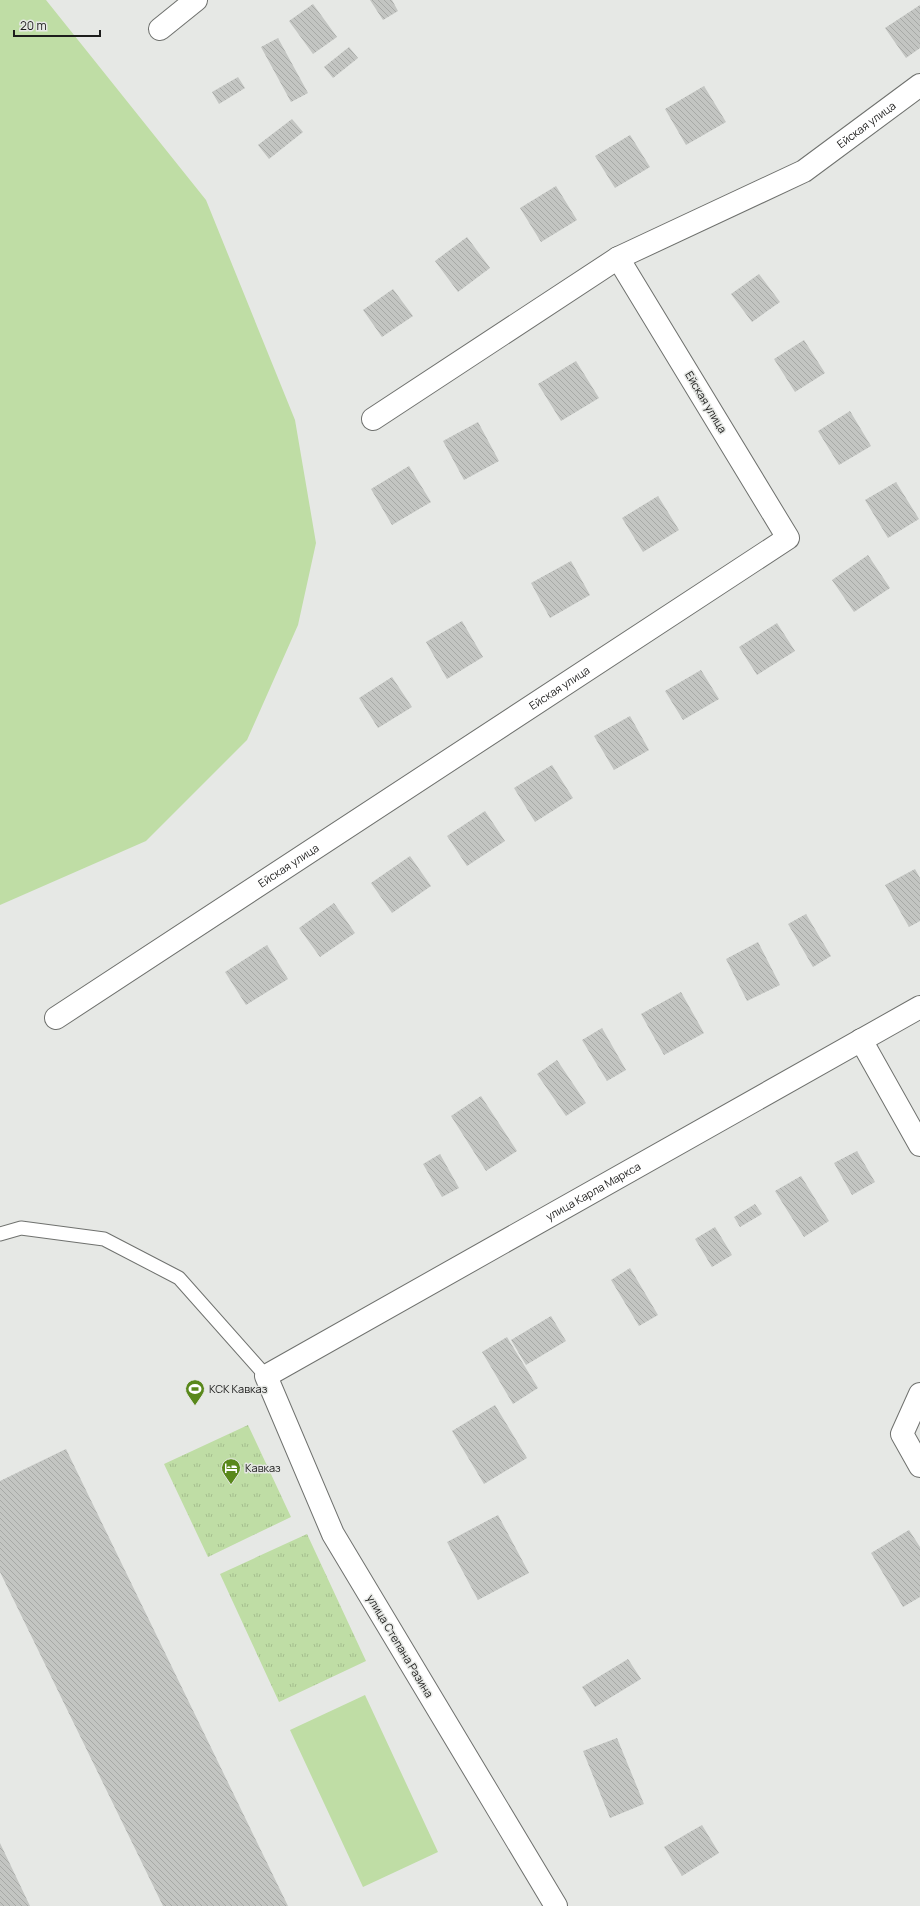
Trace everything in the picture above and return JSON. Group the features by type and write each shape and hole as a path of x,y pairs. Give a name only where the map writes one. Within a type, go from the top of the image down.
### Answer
{"street":[{"path":"160,29 196,0"},
{"name":"Ейская улица","path":"373,420 618,258 804,171 920,85"},
{"name":"Ейская улица","path":"56,1018 788,538 618,258"},
{"name":"улица Карла Маркса","path":"266,1376 920,1007"},
{"path":"861,1040 920,1145"},
{"name":"улица Степана Разина","path":"266,1376 333,1534 556,1906"},
{"path":"920,1394 902,1434 920,1466"}],"lane":[{"path":"0,1234 21,1228 104,1239 179,1278 266,1376"}],"green space":[{"path":"0,0 46,0 206,200 295,420 316,543 298,625 247,740 146,841 0,905"},
{"path":"248,1425 291,1517 208,1557 164,1464"},
{"path":"307,1534 366,1661 279,1702 220,1574"},
{"path":"365,1695 438,1852 363,1887 290,1730"}],"building":[{"path":"370,0 392,0 398,11 383,20"},
{"path":"313,4 337,37 313,54 289,21"},
{"path":"920,5 920,48 906,58 885,28"},
{"path":"278,38 308,93 291,102 261,47"},
{"path":"349,47 358,58 333,78 324,67"},
{"path":"238,77 245,88 219,104 212,92"},
{"path":"704,86 726,122 686,145 665,109"},
{"path":"292,119 303,132 269,159 258,145"},
{"path":"630,135 650,167 615,188 595,156"},
{"path":"556,186 577,220 541,242 520,208"},
{"path":"467,237 490,268 458,292 435,261"},
{"path":"759,274 780,302 752,322 731,294"},
{"path":"393,289 413,316 382,337 363,310"},
{"path":"804,340 825,373 795,392 774,359"},
{"path":"576,361 599,398 561,421 538,384"},
{"path":"850,411 871,446 839,465 818,431"},
{"path":"478,422 499,461 464,480 443,441"},
{"path":"409,466 431,502 392,525 371,489"},
{"path":"896,482 919,519 888,538 865,500"},
{"path":"658,496 679,530 643,552 622,518"},
{"path":"868,555 890,588 854,612 832,580"},
{"path":"571,561 590,595 550,618 531,583"},
{"path":"462,621 483,657 447,679 426,642"},
{"path":"777,623 795,651 757,675 739,647"},
{"path":"701,670 719,699 683,720 665,691"},
{"path":"392,677 412,707 378,728 359,698"},
{"path":"630,716 649,750 614,770 594,736"},
{"path":"552,765 573,798 535,822 514,788"},
{"path":"485,811 505,841 467,866 447,836"},
{"path":"410,856 431,886 392,913 371,883"},
{"path":"915,869 920,878 920,921 909,927 885,885"},
{"path":"334,903 355,933 320,957 299,928"},
{"path":"806,914 831,956 813,967 788,924"},
{"path":"758,942 780,985 747,1001 726,959"},
{"path":"267,945 288,979 246,1005 225,972"},
{"path":"681,992 704,1033 664,1055 641,1014"},
{"path":"602,1028 626,1070 607,1081 582,1040"},
{"path":"557,1060 586,1103 566,1116 537,1074"},
{"path":"481,1096 517,1151 486,1171 451,1116"},
{"path":"857,1151 875,1182 852,1195 834,1163"},
{"path":"440,1154 459,1188 442,1197 423,1164"},
{"path":"801,1176 829,1221 804,1237 775,1191"},
{"path":"755,1204 762,1214 740,1227 734,1217"},
{"path":"715,1227 732,1255 712,1267 695,1239"},
{"path":"630,1268 658,1315 639,1326 611,1280"},
{"path":"551,1316 566,1341 526,1365 511,1340"},
{"path":"507,1337 538,1388 513,1404 482,1352"},
{"path":"495,1405 527,1458 484,1484 452,1431"},
{"path":"66,1449 288,1906 163,1906 0,1572 0,1481"},
{"path":"498,1515 529,1573 478,1600 447,1542"},
{"path":"909,1530 920,1547 920,1597 903,1607 871,1553"},
{"path":"628,1659 641,1679 595,1707 582,1687"},
{"path":"617,1738 644,1804 610,1818 583,1751"},
{"path":"702,1825 719,1853 682,1876 664,1847"},
{"path":"0,1843 30,1906 0,1906"}],"place":[{"name":"КСК Кавказ","path":"195,1406"},
{"name":"Кавказ","path":"231,1485"}]}
